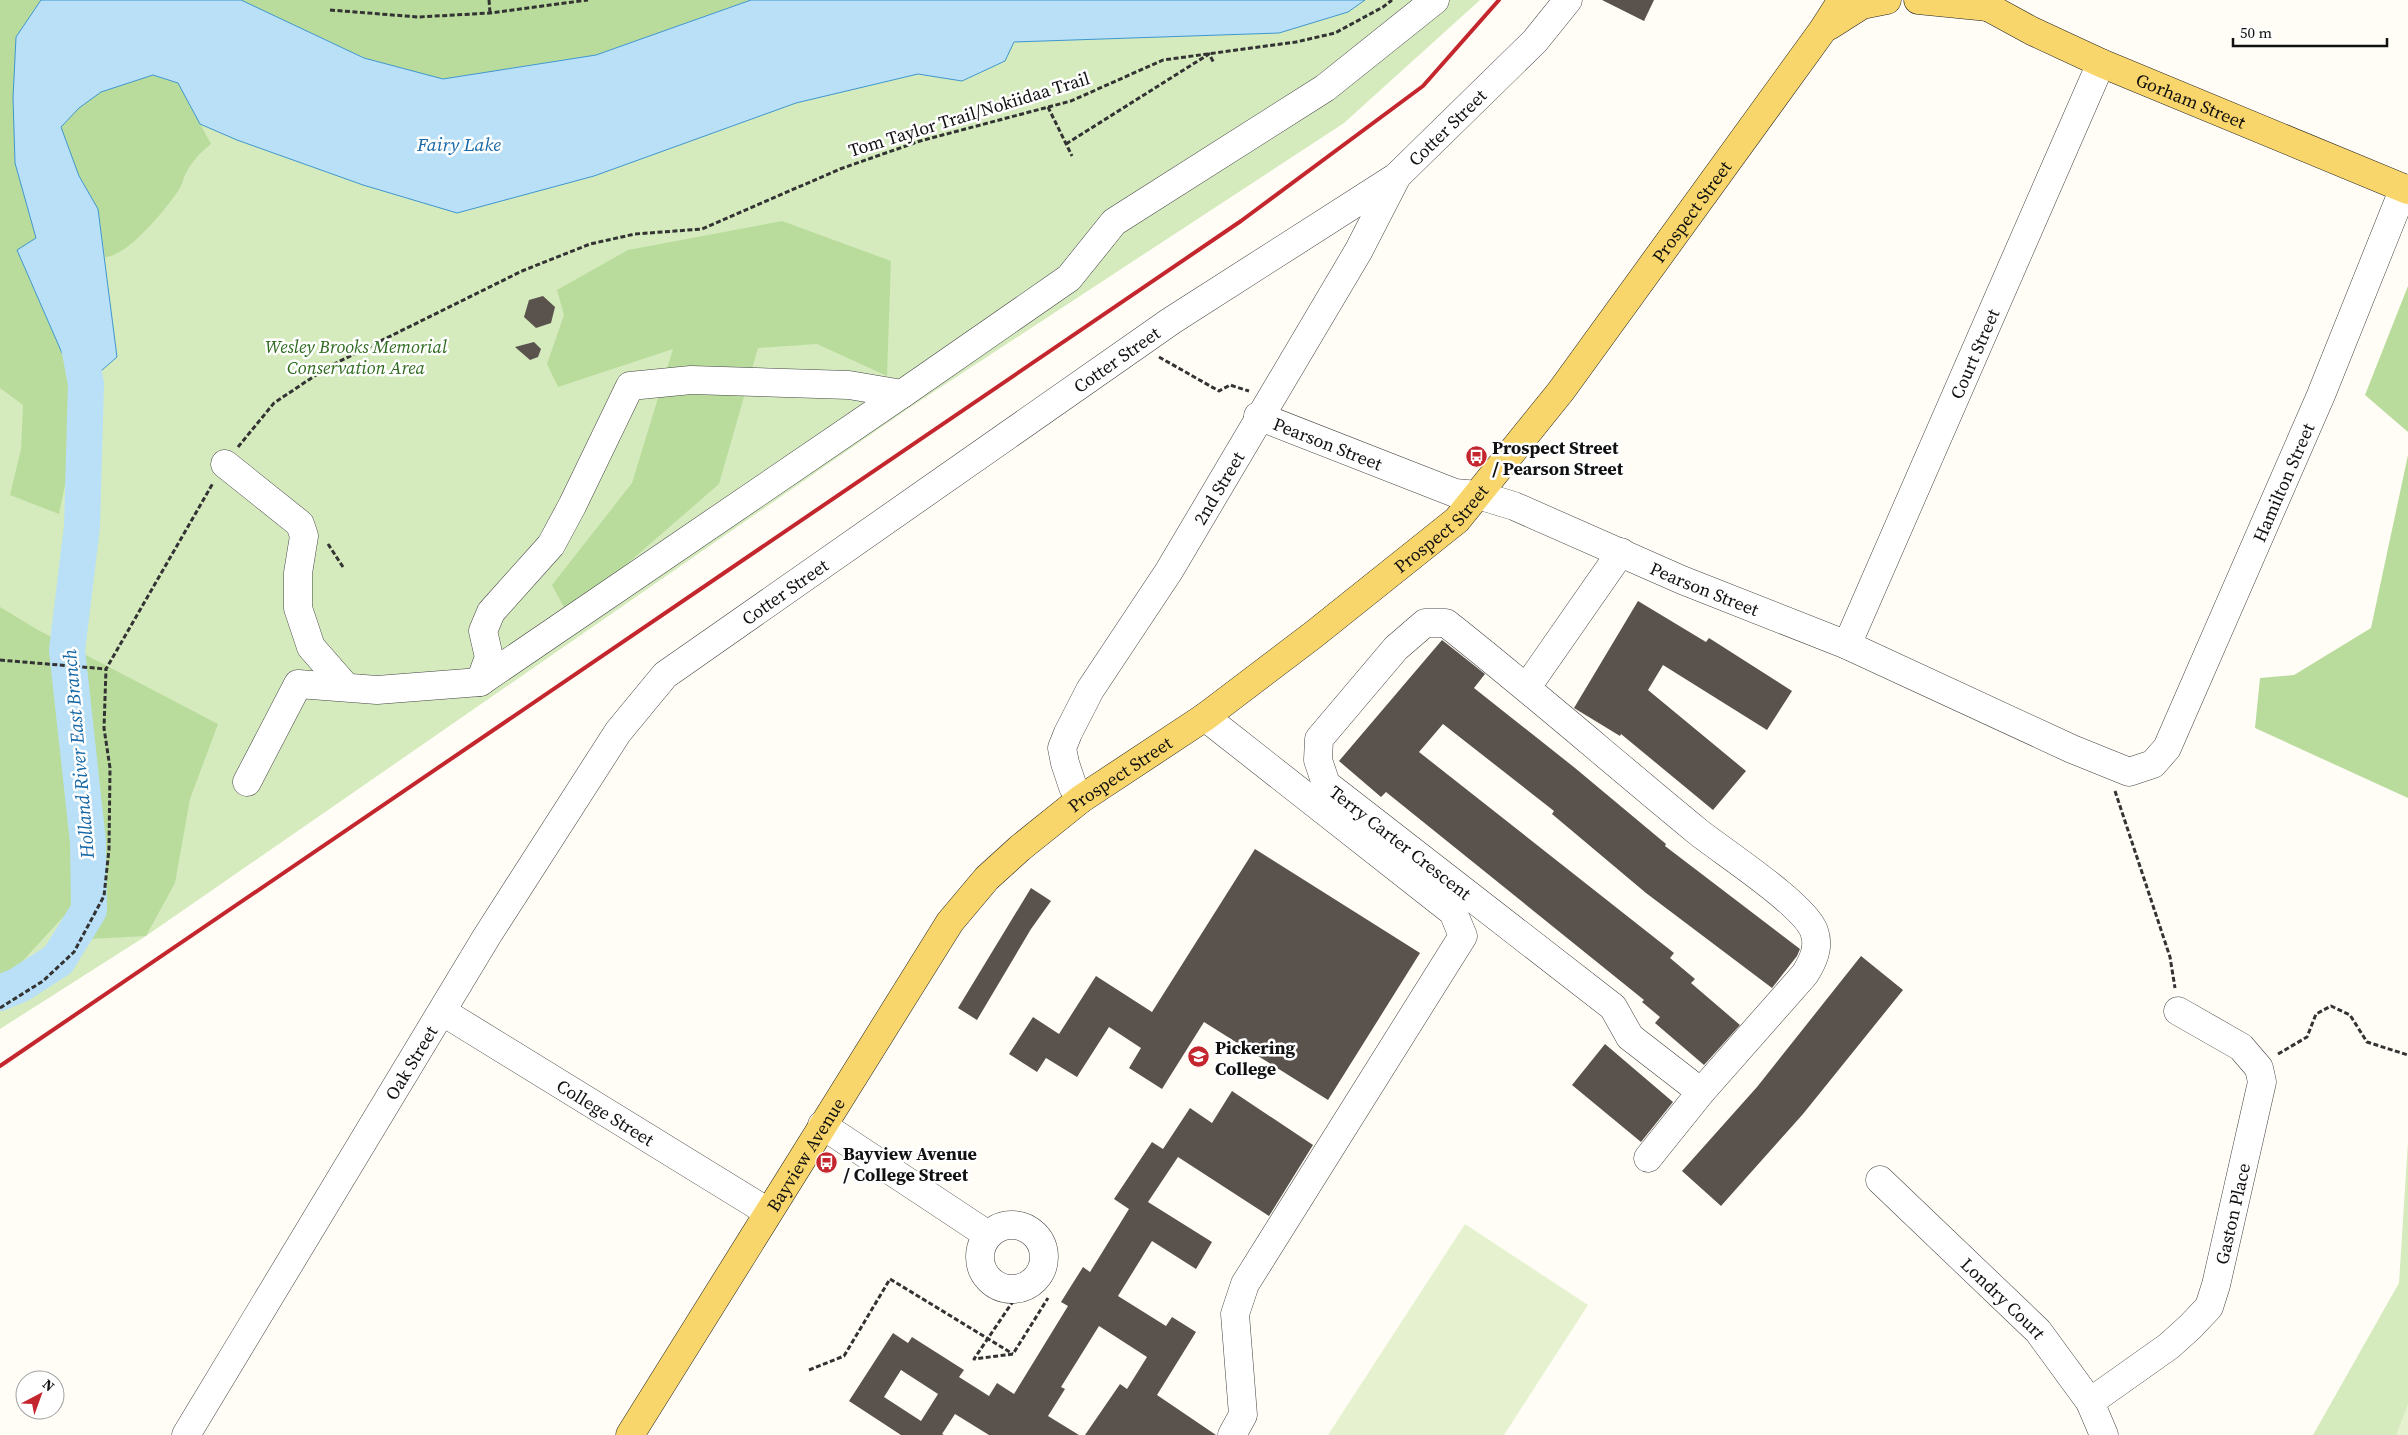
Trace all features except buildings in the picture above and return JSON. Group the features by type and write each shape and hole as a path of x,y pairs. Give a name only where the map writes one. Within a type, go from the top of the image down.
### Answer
{"main road":[{"name":"Prospect Street","path":"987,878 1020,848 1081,799 1205,717 1313,635 1457,520 1561,391 1822,31 1842,0"},
{"path":"1822,31 1862,5 1887,0"},
{"path":"1918,0 1984,4"},
{"name":"Gorham Street","path":"1984,4 2032,31 2101,63 2406,189"},
{"name":"Bayview Avenue","path":"630,1435 950,922 987,878"}],"street":[{"path":"247,782 298,684 377,690 480,682 1069,278 1114,222 1325,88 1435,0"},
{"name":"Cotter Street","path":"645,697 665,675 1137,345 1396,177 1535,41 1568,0"},
{"name":"Court Street","path":"1846,645 2101,63"},
{"name":"2nd Street","path":"1081,799 1073,787 1062,748 1068,733 1090,690 1169,571 1264,407 1359,250 1396,177"},
{"name":"Hamilton Street","path":"2146,766 2153,764 2167,748 2321,394 2406,189"},
{"path":"480,682 488,656 483,631 491,612 551,545 630,386 692,380 849,385 902,394"},
{"name":"Pearson Street","path":"1264,407 1455,493 1478,495 1507,504 1682,580 1846,645 2129,772 2146,766"},
{"path":"225,464 300,524 304,536 298,573 298,608 311,647 346,687"},
{"path":"1527,687 1621,552"},
{"name":"Terry Carter Crescent","path":"1648,1158 1702,1092 1805,974 1816,957 1815,932 1802,912 1698,832 1527,687 1446,623 1425,624 1396,648 1319,739 1318,760 1326,784 1613,1007 1630,1037 1702,1092"},
{"name":"Oak Street","path":"186,1435 503,912 618,732 645,697"},
{"path":"1205,717 1453,912 1463,936 1246,1284 1235,1314 1243,1414 1232,1435"},
{"path":"2178,1011 2241,1047 2259,1068"},
{"name":"College Street","path":"443,1012 768,1212"},
{"name":"Gaston Place","path":"2090,1402 2170,1346 2209,1307 2216,1285 2262,1082 2259,1068"},
{"path":"822,1125 988,1236"},
{"name":"Londry Court","path":"1880,1180 2038,1331 2090,1402 2104,1435"},
{"path":"1014,1225 1031,1230 1040,1239 1044,1250 1045,1262 1041,1273 1033,1282 1022,1288 1010,1289 999,1286 989,1280 982,1269 980,1258 981,1246 997,1228 1014,1225"}],"path":[{"path":"489,0 490,13"},
{"path":"330,10 418,17 490,13 588,0"},
{"name":"Tom Taylor Trail/Nokiidaa Trail","path":"106,668 225,464 274,403 320,372 522,271 590,244 635,234 702,228 840,169 920,141 1071,101 1163,60 1296,42 1335,33 1384,7 1392,0"},
{"path":"1066,144 1209,54 1214,63"},
{"path":"1048,107 1072,156"},
{"path":"1137,345 1219,391 1230,385 1264,407"},
{"path":"0,660 106,668 104,728 110,768 109,849 104,896 74,952 43,981 0,1008"},
{"path":"2105,762 2170,957 2178,1011"},
{"path":"2259,1068 2289,1046 2307,1037 2316,1014 2331,1006 2350,1015 2367,1042 2408,1055"},
{"path":"809,1370 844,1356 890,1279 1013,1354"},
{"path":"1013,1354 974,1359 1022,1288"},
{"path":"1013,1354 1048,1298"}],"green space":[{"name":"Wesley Brooks Memorial Conservation Area","path":"0,0 1480,0 1344,123 906,410 146,936 0,1029"},
{"path":"0,0 41,0 16,37 13,98 15,163 36,238 62,353 86,384 59,514 10,495 21,449 23,405 0,388"},
{"path":"241,0 751,0 596,55 442,79 364,58"},
{"path":"153,75 178,83 211,144 194,161 179,189 145,231 124,249 114,255 105,257 98,209 79,176 61,127 79,108 101,92"},
{"path":"782,221 891,261 887,376 817,344 758,348 719,484 568,615 552,585 632,483 673,349 558,387 547,364 564,315 557,290 628,250"},
{"path":"2408,286 2408,432 2365,395"},
{"path":"2408,455 2408,798 2255,728 2260,678 2294,675 2371,628"},
{"path":"0,607 38,630 218,724 190,799 175,883 146,936 90,939 63,917 7,978 0,980"},
{"path":"2408,1142 2408,1435 2313,1435 2399,1283"},
{"path":"1465,1224 1588,1305 1504,1435 1328,1435"},
{"path":"2408,1404 2408,1435 2396,1435"}],"water":[{"name":"Fairy Lake","path":"41,0 241,0 364,58 443,79 596,55 751,0 1365,0 1348,12 1279,33 1014,42 1005,61 962,81 918,74 796,103 594,176 457,213 363,185 237,140 200,124 178,83 153,75 101,92 79,108 61,127 79,176 98,209 117,357 86,384 62,353 17,250 36,238 15,163 13,98 16,37"}],"waterway":[{"name":"Holland River East Branch","path":"0,993 19,985 58,960 89,910 88,842 67,650 82,527 86,384 77,336"}],"railway":[{"path":"0,1066 1241,221 1423,86 1499,0"}],"place":[{"name":"Prospect Street / Pearson Street","path":"1476,457"},
{"name":"Pickering College","path":"1199,1057"},
{"name":"Bayview Avenue / College Street","path":"827,1163"}]}
